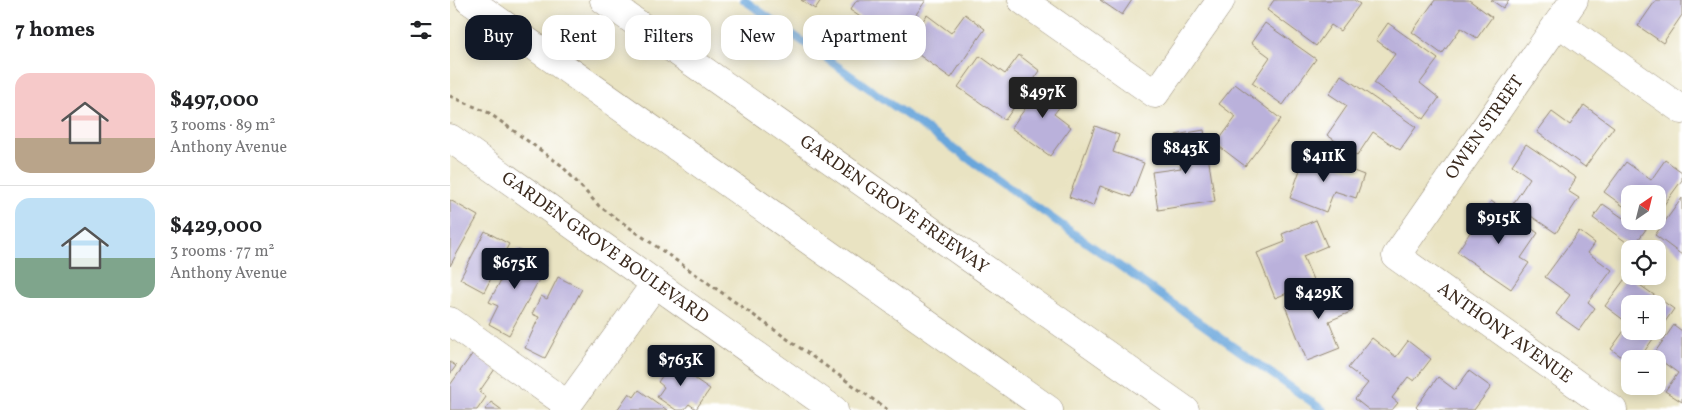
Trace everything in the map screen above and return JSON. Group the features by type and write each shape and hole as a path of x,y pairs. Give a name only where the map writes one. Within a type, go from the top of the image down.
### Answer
{"main road":[{"path":"469,0 1049,410"},
{"name":"GARDEN GROVE FREEWAY","path":"604,0 1186,410"},
{"path":"1022,0 1155,94 1221,0"},
{"name":"OWEN STREET","path":"1396,256 1574,0"},
{"path":"1558,23 1682,110"},
{"name":"GARDEN GROVE BOULEVARD","path":"450,138 826,408"},
{"name":"ANTHONY AVENUE","path":"1396,256 1613,410"},
{"path":"450,321 566,408 655,284"}],"path":[{"path":"450,96 489,113 561,165 599,206 888,410"}],"building":[{"path":"801,0 821,0 815,9"},
{"path":"857,0 926,0 916,15 857,15 850,10"},
{"path":"1100,0 1132,0 1122,15"},
{"path":"1274,0 1354,0 1360,4 1340,31 1331,25 1316,46 1267,10"},
{"path":"1435,0 1469,0 1492,17 1477,38 1461,28 1442,54 1412,32"},
{"path":"1491,0 1509,0 1503,8"},
{"path":"1656,0 1682,0 1682,15 1663,43 1638,26"},
{"path":"965,14 985,29 951,78 926,60 926,16 927,15 951,33"},
{"path":"1265,23 1316,59 1283,105 1252,83 1270,57 1251,43"},
{"path":"1388,23 1438,59 1420,83 1439,98 1424,119 1374,83 1395,54 1376,40"},
{"path":"1019,55 1040,71 1005,120 958,87 980,56 1005,74"},
{"path":"1341,75 1416,127 1400,150 1373,132 1357,156 1327,135 1347,106 1329,94"},
{"path":"1046,80 1068,96 1054,114 1071,127 1050,156 1011,128"},
{"path":"1235,84 1281,119 1245,166 1216,144 1236,117 1219,104"},
{"path":"1584,105 1614,127 1585,167 1537,132 1552,112 1570,125"},
{"path":"1095,126 1119,135 1113,152 1144,163 1131,197 1100,186 1093,206 1069,197"},
{"path":"1204,130 1215,201 1158,210 1152,172 1181,168 1176,135"},
{"path":"1526,144 1576,178 1568,191 1579,198 1556,233 1513,204 1530,178 1512,165"},
{"path":"1306,153 1364,175 1356,198 1334,191 1326,212 1290,198"},
{"path":"1665,160 1682,172 1682,180 1666,202 1666,185 1621,185 1621,204 1604,192 1626,162 1651,180"},
{"path":"1682,198 1682,255 1666,243 1666,240 1662,240 1655,235 1659,230 1666,230 1666,220"},
{"path":"450,200 478,216 450,266"},
{"path":"1491,201 1538,233 1521,258 1529,263 1511,289 1457,252"},
{"path":"1603,204 1621,217 1621,230 1645,230 1638,240 1623,240 1593,218"},
{"path":"1316,220 1327,246 1303,256 1314,282 1275,298 1257,253 1285,242 1282,234"},
{"path":"485,231 509,244 484,292 460,279"},
{"path":"1579,231 1595,243 1588,253 1612,270 1588,302 1595,308 1579,330 1556,314 1570,295 1545,277"},
{"path":"518,249 547,265 509,335 489,324 498,306 489,302"},
{"path":"558,277 582,289 545,358 525,348 539,317 532,314 541,296 547,299"},
{"path":"1342,283 1353,311 1329,321 1340,348 1307,361 1285,306"},
{"path":"1621,284 1640,285 1654,295 1621,295 1621,318 1605,306"},
{"path":"1666,303 1674,309 1666,320"},
{"path":"1674,325 1682,331 1682,402 1666,392 1678,373 1666,364 1666,350 1656,350 1664,340 1666,340 1666,336"},
{"path":"1621,335 1621,340 1652,340 1645,350 1621,350 1621,356 1611,349"},
{"path":"1372,338 1396,357 1408,341 1431,359 1414,381 1408,377 1392,398 1398,403 1392,410 1369,410 1355,399 1368,383 1348,368"},
{"path":"473,353 495,369 479,392 486,397 477,410 450,410 450,385"},
{"path":"678,358 695,370 691,376 710,389 696,409 689,404 684,410 676,410 657,397 664,387 658,382 672,362 674,364"},
{"path":"450,362 456,366 450,374"},
{"path":"1469,371 1491,387 1474,410 1419,410 1416,407 1438,377 1455,390"},
{"path":"639,390 667,410 617,410 629,393 634,397"},
{"path":"491,402 502,410 485,410"}],"waterway":[{"path":"744,0 1323,410"}]}
